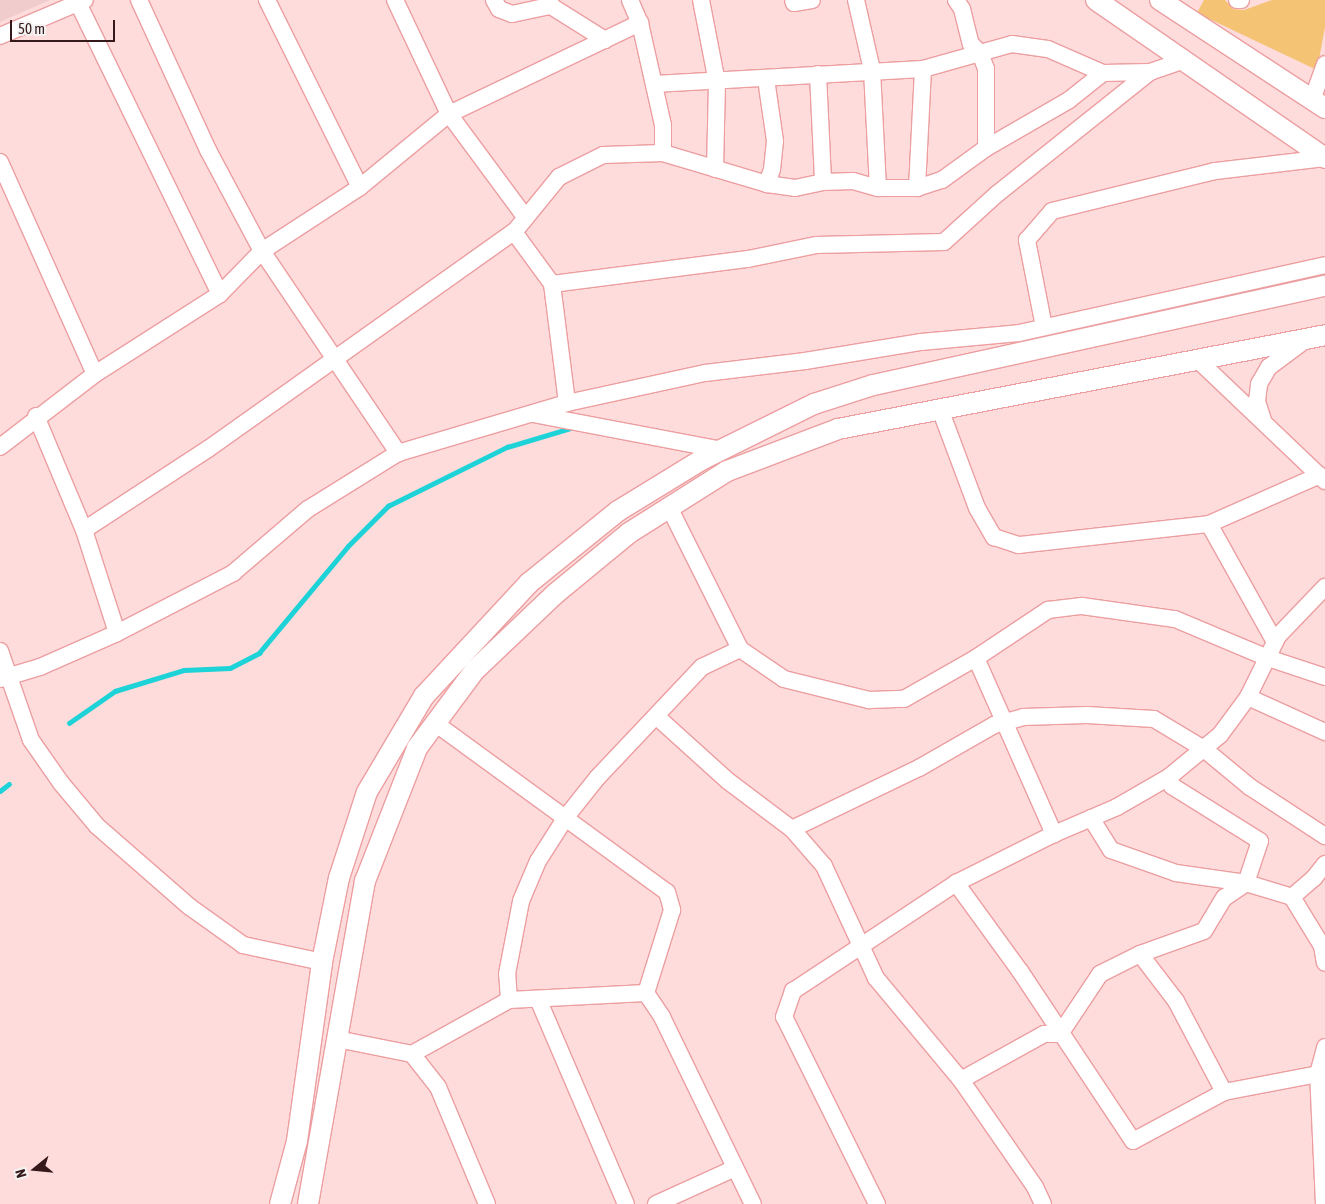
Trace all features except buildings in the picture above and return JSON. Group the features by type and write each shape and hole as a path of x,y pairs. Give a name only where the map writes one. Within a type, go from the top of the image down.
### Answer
{"main road":[{"path":"1096,0 1325,158"},
{"path":"1160,0 1318,104"},
{"path":"280,1204 297,1141 322,962 339,878 368,792 424,696 529,583 618,511 722,450 814,404 873,385 1325,286"},
{"path":"308,1204 365,880 417,748 475,670 555,594 629,533 727,471 838,429 1200,361 1316,337"}],"street":[{"path":"139,0 208,150 262,251 332,358 398,453"},
{"path":"267,0 360,187"},
{"path":"395,0 449,114 526,218"},
{"path":"494,0 499,9 512,14 550,3 605,40"},
{"path":"630,0 640,23 663,124 663,153"},
{"path":"702,0 717,82 715,169"},
{"path":"793,0 794,3 812,0"},
{"path":"856,0 872,70 878,188"},
{"path":"956,0 962,9 971,44 980,53 986,69 986,148"},
{"path":"0,36 82,2 220,294"},
{"path":"0,446 36,416 95,374 220,294 262,251 360,187 449,114 640,23"},
{"path":"654,84 717,82 923,68 1012,44 1048,49 1103,73 1150,72 1184,60"},
{"path":"1318,104 1325,64"},
{"path":"917,188 923,68"},
{"path":"552,284 748,259 816,244 944,242 997,194 1150,72"},
{"path":"84,530 208,449 332,358 514,232 560,177 602,155 663,153 766,184 795,188 823,182 853,181 878,188 917,188 942,180 986,148 1069,100 1103,73"},
{"path":"818,74 823,182"},
{"path":"766,79 775,141 772,170 766,184"},
{"path":"1044,327 1027,240 1052,211 1216,171 1325,158"},
{"path":"0,162 95,374"},
{"path":"514,232 552,284 567,403"},
{"path":"5,677 40,667 117,633 232,573 308,509 398,453 567,403 705,373 1044,327 1325,265"},
{"path":"1263,420 1257,401 1259,384 1269,367 1316,337"},
{"path":"940,409 977,508 994,537 1019,545 1209,524 1322,478 1200,361"},
{"path":"531,414 722,450"},
{"path":"36,416 84,530 117,633"},
{"path":"669,507 740,649 784,679 869,700 904,699 976,658 1048,610 1082,606 1175,619 1268,658 1325,677"},
{"path":"1209,524 1275,642"},
{"path":"877,1204 784,1017 793,991 956,883 1054,834 1091,818 1169,777 1220,735 1248,697 1275,642 1325,587"},
{"path":"509,1000 507,974 521,901 538,861 566,817 597,778 702,667 740,649"},
{"path":"0,651 5,677 31,740 61,783 98,826 190,907 243,945 322,962"},
{"path":"976,658 1007,722 1054,834"},
{"path":"1248,697 1325,732"},
{"path":"792,829 919,768 994,725 1023,717 1087,715 1154,720 1204,749 1250,787 1325,836"},
{"path":"656,716 728,781 792,829 824,866 876,978 961,1080 1035,1187 1043,1204"},
{"path":"435,723 668,892 672,910 646,993"},
{"path":"1060,1034 1100,974 1140,954 1204,931 1224,898 1246,884 1260,842 1172,786 1169,777"},
{"path":"1091,818 1111,850 1176,873 1246,884 1292,897 1322,946 1325,963"},
{"path":"1292,897 1314,878 1325,864"},
{"path":"956,883 1020,971 1060,1034 1133,1141 1224,1092 1318,1074"},
{"path":"1140,954 1176,1001 1224,1092"},
{"path":"337,1039 412,1054 509,1000 646,993"},
{"path":"646,993 662,1017 753,1204"},
{"path":"538,999 626,1204"},
{"path":"961,1080 1044,1034 1060,1034"},
{"path":"1324,1204 1318,1074 1325,1047"},
{"path":"412,1054 438,1087 487,1204"},
{"path":"656,1204 735,1168"}],"shaded area":[{"path":"0,0 50,0 0,22"},
{"path":"1204,0 1225,0 1233,9 1244,10 1272,0 1325,0 1325,27 1317,70 1197,13"}],"waterway":[{"path":"69,723 115,691 184,670 230,668 259,653 348,546 388,506 507,447 574,427"},
{"path":"0,791 9,784"}]}
